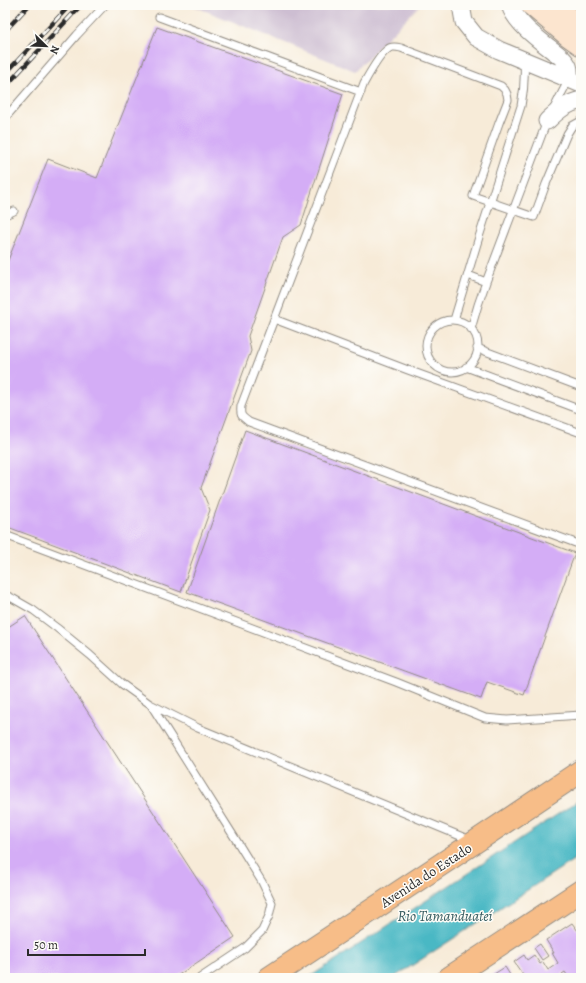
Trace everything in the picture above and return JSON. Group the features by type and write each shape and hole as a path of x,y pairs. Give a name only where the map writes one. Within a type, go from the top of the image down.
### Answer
{"highway":[{"name":"Avenida do Estado","path":"270,978 581,771"},
{"path":"449,978 581,891"}],"main road":[{"path":"530,5 581,46"},
{"path":"554,5 581,25"}],"street":[{"path":"461,5 464,22 476,37 499,50 575,82"},
{"path":"510,5 512,12 521,23 567,63 575,82"},
{"path":"547,122 562,108 572,102 581,100"}],"lane":[{"path":"5,118 105,5"},
{"path":"159,18 361,92"},
{"path":"581,121 572,126 567,134 534,217 473,196 508,100 505,90 501,86 401,48 388,48 364,83 240,406 240,414 249,422 581,544"},
{"path":"454,320 521,106 525,75 524,60"},
{"path":"471,329 486,282 547,122 575,82"},
{"path":"5,215 14,211"},
{"path":"468,275 486,282"},
{"path":"274,319 581,433"},
{"path":"454,320 463,323 471,329 477,341 476,355 472,362 458,371 449,372 441,370 433,364 428,357 426,348 430,331 445,321 454,320"},
{"path":"477,348 581,387"},
{"path":"466,367 581,410"},
{"path":"437,380 441,370"},
{"path":"5,535 486,718 507,720 581,715"},
{"path":"5,595 33,610 58,628 122,684 150,704 198,728 475,842"},
{"path":"150,704 262,882 272,903 269,916 262,931 245,948 200,978"}],"shaded area":[{"path":"191,5 420,5 355,71"}],"water":[{"name":"Rio Tamanduateí","path":"581,799 581,855 393,978 308,978"}],"building":[{"path":"157,27 343,94 301,225 283,237 248,336 251,351 201,488 210,510 181,592 5,526 5,268 48,159 97,178"},
{"path":"245,430 575,553 524,695 487,682 481,699 187,592"},
{"path":"25,616 235,937 174,978 5,978 5,629"},
{"path":"572,923 578,931 581,929 581,978 569,978 565,972 562,974 564,978 525,978 514,962 524,955 527,960 534,955 540,964 543,962 548,970 558,963 546,940"},
{"path":"540,944 548,956 542,960 534,948"},
{"path":"505,967 512,978 488,978 494,974"}],"railway":[{"path":"5,31 29,5"},
{"path":"5,74 70,5"},
{"path":"5,87 81,5"}]}
